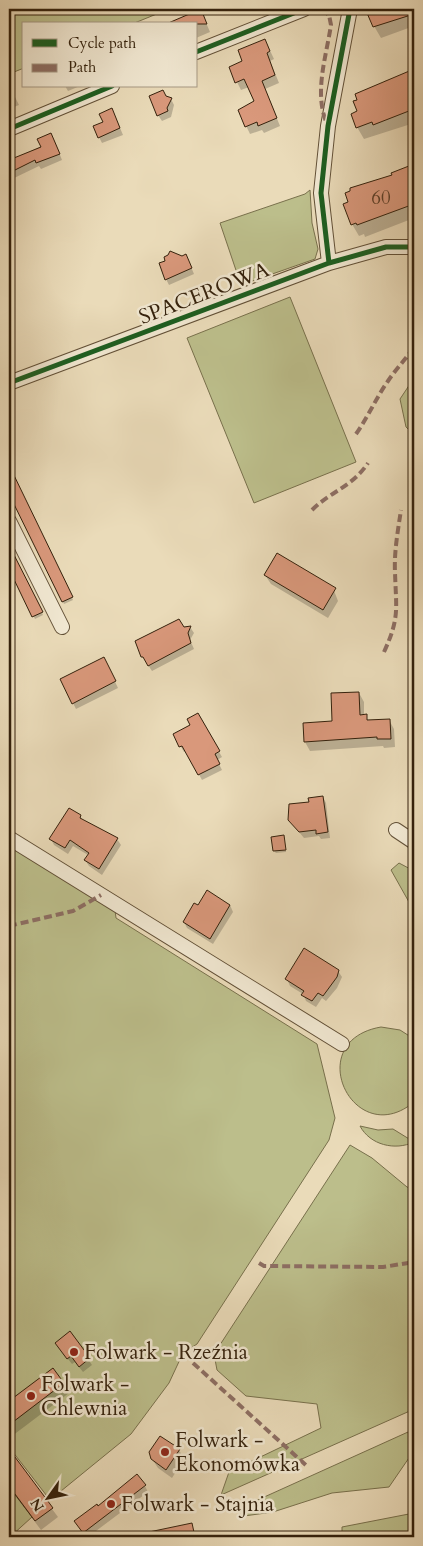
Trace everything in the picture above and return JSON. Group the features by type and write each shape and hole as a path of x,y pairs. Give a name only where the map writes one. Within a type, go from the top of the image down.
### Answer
{"street":[{"path":"198,51 304,9"},
{"path":"329,263 321,193 328,126 350,9"},
{"path":"9,129 107,88"},
{"name":"SPACEROWA","path":"9,384 329,263 386,247 410,245"},
{"path":"9,521 62,627"},
{"path":"396,830 414,842"},
{"path":"9,838 342,1044"}],"green space":[{"path":"9,9 169,9 137,22 22,22 22,69 9,74"},
{"path":"310,190 312,223 318,249 315,259 241,285 220,223 305,194"},
{"path":"290,297 356,462 254,503 187,338"},
{"path":"414,378 414,435 406,427 400,399"},
{"path":"9,844 115,910 116,918 317,1044 335,1118 329,1140 197,1344 183,1353 169,1383 131,1434 50,1500 9,1447"},
{"path":"399,863 414,871 414,911 391,870"},
{"path":"381,1027 400,1030 414,1039 414,1102 392,1114 372,1113 356,1104 345,1088 340,1070 344,1052 357,1036"},
{"path":"360,1126 378,1130 393,1129 414,1142 407,1145 391,1146 376,1142 364,1133"},
{"path":"350,1145 372,1158 407,1187 414,1190 414,1407 412,1410 221,1495 229,1472 321,1428 317,1404 246,1396 217,1370 214,1354"},
{"path":"408,1432 413,1452 389,1487 332,1493 273,1512 244,1516 251,1503"},
{"path":"9,1487 32,1517 10,1537 9,1537"},
{"path":"414,1513 414,1537 342,1537 342,1527"}],"building":[{"path":"201,9 207,24 198,24 198,22 171,22"},
{"path":"378,9 414,9 414,14 373,27 367,13"},
{"path":"265,39 270,51 267,53 275,75 262,81 277,118 258,126 257,122 245,127 238,110 254,101 244,79 235,83 229,67 242,61 238,50"},
{"path":"414,69 414,109 373,125 372,122 356,128 351,114 357,111 353,101 357,100 355,94"},
{"path":"163,90 166,96 172,98 167,108 168,111 157,116 149,96"},
{"path":"112,108 120,128 98,138 93,126 103,122 99,114"},
{"path":"51,133 60,154 36,163 35,160 9,173 9,160 41,147 37,139"},
{"path":"414,164 414,204 357,225 356,223 351,225 343,204 348,202 345,193 350,191 350,188 392,175 391,173"},
{"path":"170,251 182,256 186,254 192,268 165,280 159,263 165,261 164,257"},
{"path":"9,465 73,597 62,602 9,494"},
{"path":"9,545 43,612 32,617 9,569"},
{"path":"277,553 336,588 323,610 264,575"},
{"path":"179,619 184,627 191,626 188,633 191,643 148,666 143,657 141,657 135,641"},
{"path":"104,657 116,681 72,704 60,679"},
{"path":"359,692 360,715 367,714 367,720 390,719 391,739 377,739 377,737 304,742 303,723 332,721 331,693"},
{"path":"198,713 220,751 215,754 220,764 198,775 182,746 179,747 173,734 190,725 187,719"},
{"path":"323,796 328,832 316,834 316,830 299,832 288,820 289,804 309,802 308,798"},
{"path":"69,808 81,815 80,818 118,838 99,869 84,860 89,853 70,840 65,848 49,839"},
{"path":"284,835 286,850 273,851 271,837"},
{"path":"207,890 230,905 210,939 183,922 194,903 198,905"},
{"path":"304,948 339,970 337,977 323,996 318,993 312,1001 301,995 304,991 285,979"},
{"name":"Folwark - Rzeźnia","path":"70,1331 90,1358 79,1367 71,1356 67,1359 55,1343"},
{"name":"Folwark - Chlewnia","path":"53,1368 64,1383 9,1425 9,1401"},
{"name":"Folwark - Ekonomówka","path":"160,1436 180,1449 166,1470 151,1459 149,1452"},
{"path":"9,1449 53,1508 35,1521 9,1486"},
{"name":"Folwark - Stajnia","path":"137,1474 146,1485 83,1533 74,1521 97,1504 98,1506"},
{"path":"192,1523 195,1537 150,1537 149,1532"}],"marked path":[{"path":"322,9 329,15 331,25 321,89 321,102 328,126"},
{"path":"356,434 384,387 414,347"},
{"path":"312,510 355,478 368,463"},
{"path":"384,652 393,630 396,613 395,557 401,510"},
{"path":"9,926 73,911 101,895"},
{"path":"259,1263 264,1266 383,1267 414,1262"},
{"path":"193,1363 308,1467"}],"cycle path":[{"path":"198,51 304,9"},
{"path":"329,263 321,193 328,126 350,9"},
{"path":"9,129 107,88"},
{"path":"9,383 329,263 386,247 414,247"}],"place":[{"name":"Folwark - Rzeźnia","path":"74,1352"},
{"name":"Folwark - Chlewnia","path":"31,1396"},
{"name":"Folwark - Ekonomówka","path":"165,1452"},
{"name":"Folwark - Stajnia","path":"111,1504"}]}
